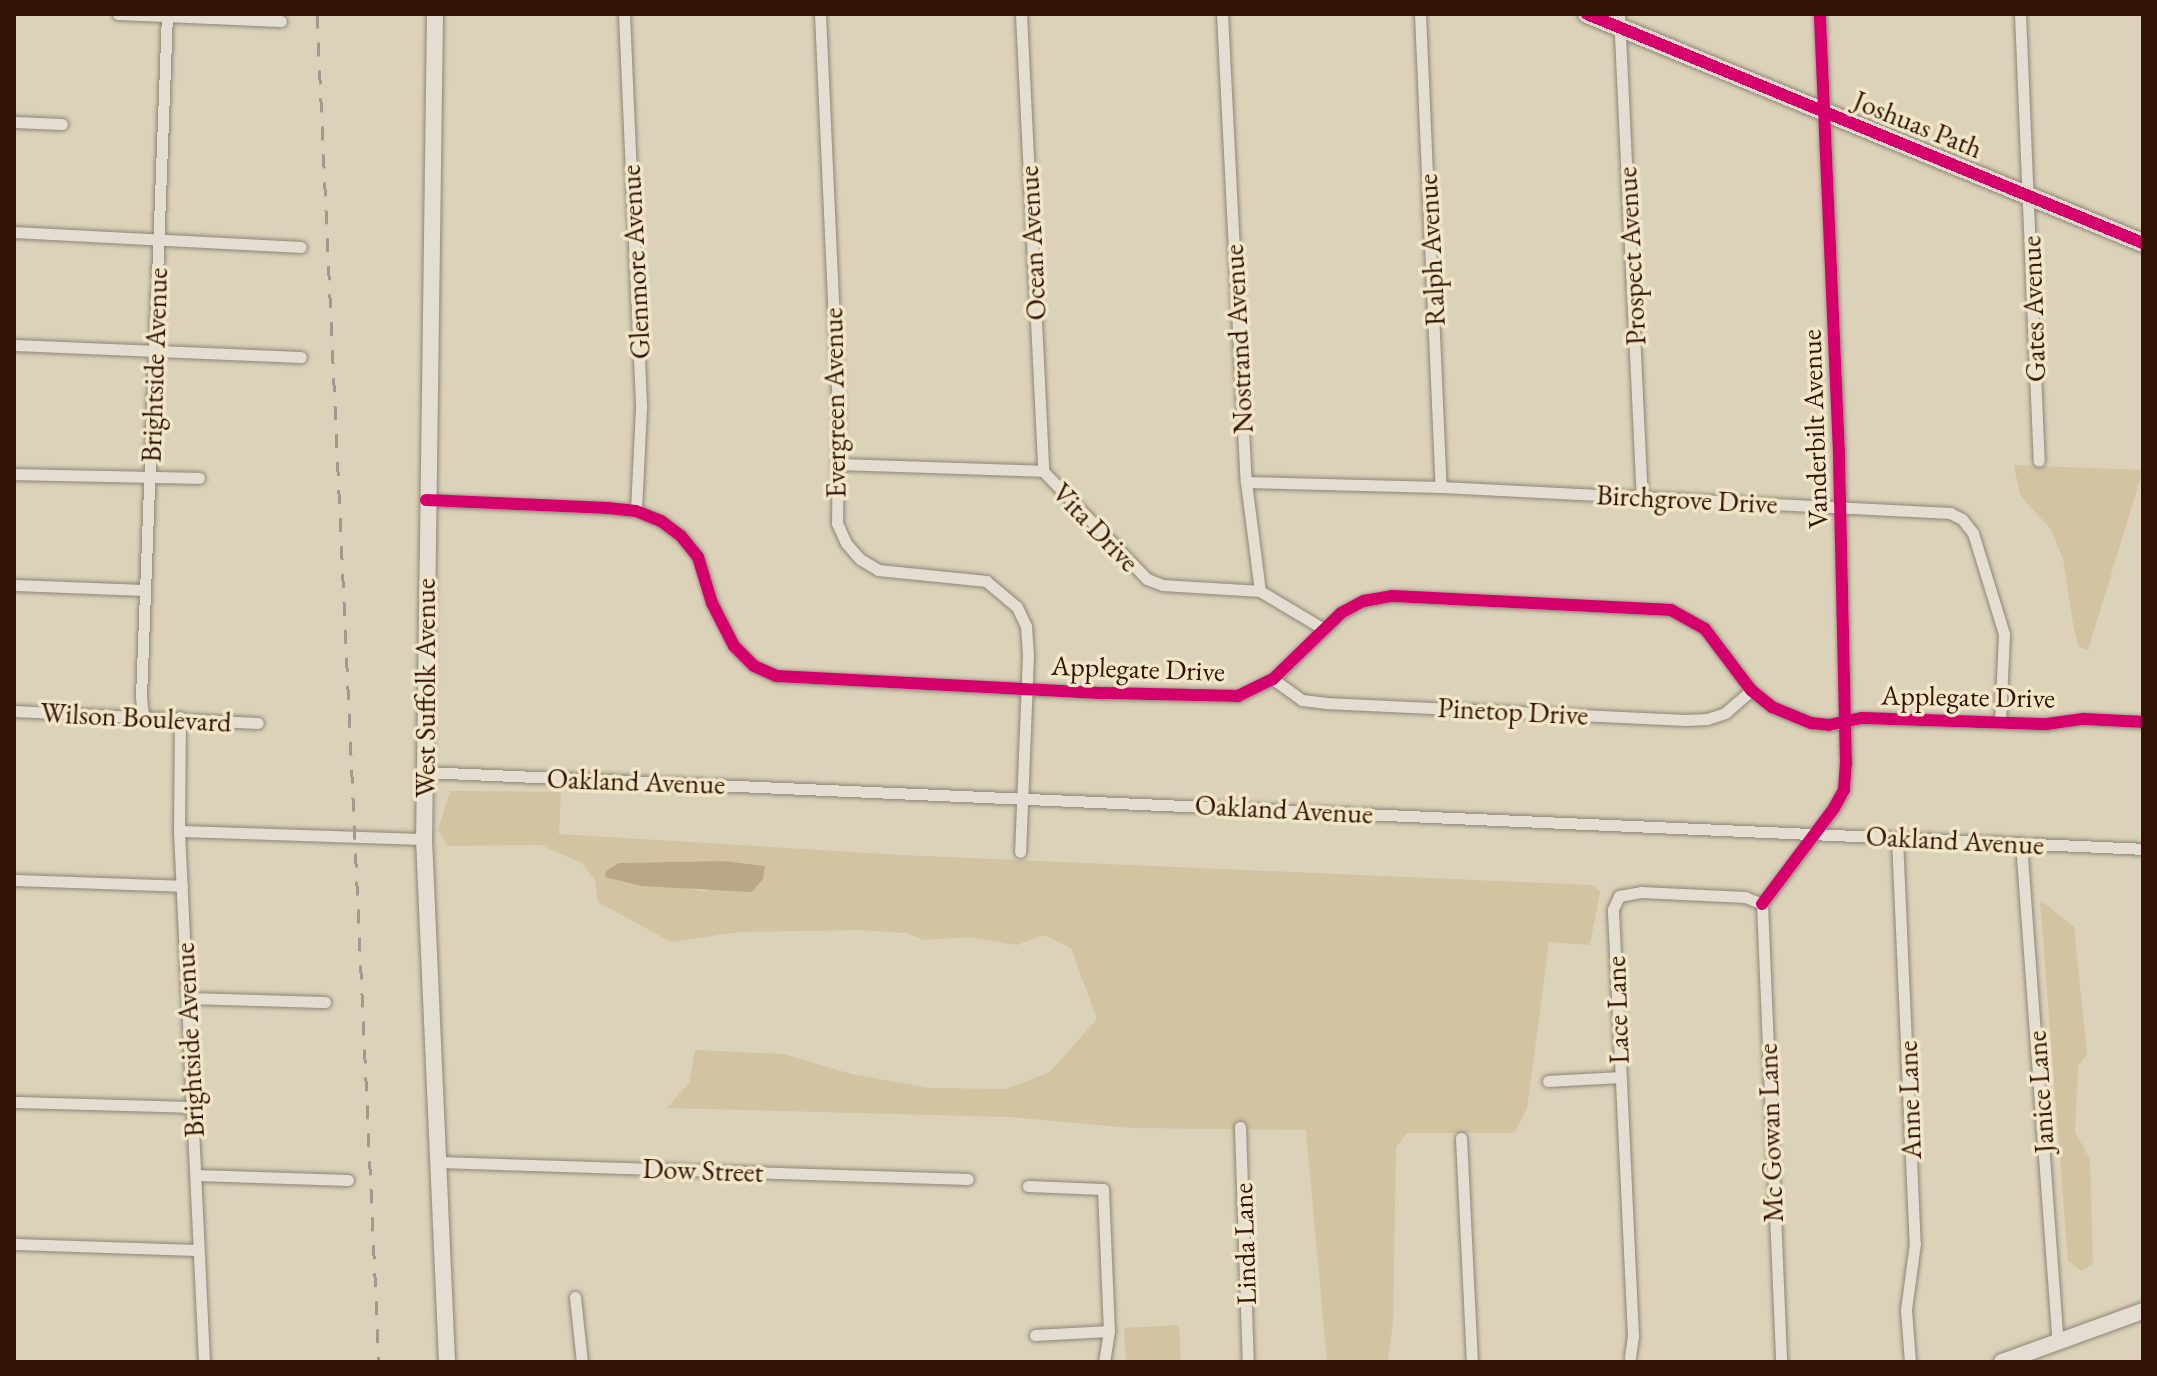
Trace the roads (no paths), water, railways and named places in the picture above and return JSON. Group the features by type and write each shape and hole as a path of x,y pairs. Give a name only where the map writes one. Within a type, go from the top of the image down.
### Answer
{"main road":[{"name":"West Suffolk Avenue","path":"435,14 426,500 424,839 447,1362"},
{"name":"Joshuas Path","path":"1587,14 1620,21 1824,112 2143,243"},
{"path":"2002,1362 2143,1311"}],"street":[{"path":"118,14 281,21"},
{"name":"Glenmore Avenue","path":"624,14 641,408 636,511"},
{"name":"Evergreen Avenue","path":"820,14 838,416 835,512 846,543 860,559 878,570 986,581 1003,592 1017,607 1026,626 1027,688 1020,852"},
{"name":"Ocean Avenue","path":"1021,14 1043,471"},
{"name":"Nostrand Avenue","path":"1222,14 1246,482 1260,591"},
{"name":"Ralph Avenue","path":"1420,14 1441,487"},
{"name":"Vanderbilt Avenue","path":"1815,834 1844,790 1845,722 1841,506 1820,14"},
{"name":"Gates Avenue","path":"2020,14 2039,461"},
{"name":"Brightside Avenue","path":"143,716 167,15"},
{"name":"Prospect Avenue","path":"1620,21 1642,497"},
{"path":"14,122 62,124"},
{"path":"14,232 301,247"},
{"path":"14,345 301,357"},
{"name":"Vita Drive","path":"837,464 1043,471 1147,579 1163,585 1260,591"},
{"path":"14,474 199,478"},
{"name":"Birchgrove Drive","path":"1246,482 1441,487 1950,513 1962,519 1973,533 2004,634 2000,723"},
{"name":"Applegate Drive","path":"426,500 636,511 661,521 681,536 698,557 712,603 734,646 754,666 776,676 1238,696 1273,679 1322,628 1364,601 1392,596 1671,610 1705,629 1719,643 1751,690 1790,716 1811,723 1862,718 2047,724 2084,719 2143,722"},
{"path":"14,585 145,590"},
{"path":"1260,591 1322,628"},
{"name":"Pinetop Drive","path":"1273,679 1302,700 1325,703 1686,720 1707,719 1725,713 1751,690"},
{"name":"Wilson Boulevard","path":"14,711 258,723"},
{"name":"Brightside Avenue","path":"180,717 179,831 204,1362"},
{"name":"Oakland Avenue","path":"424,772 2143,849"},
{"path":"179,831 424,839"},
{"path":"1762,904 1815,834"},
{"name":"Anne Lane","path":"1897,838 1915,1243 1906,1310 1910,1362"},
{"name":"Janice Lane","path":"2021,843 2058,1341"},
{"path":"14,880 182,886"},
{"name":"Lace Lane","path":"1630,1357 1633,1336 1613,909 1619,896 1641,892 1745,897 1762,904"},
{"name":"Mc Gowan Lane","path":"1762,904 1781,1362"},
{"path":"187,998 325,1002"},
{"path":"1548,1081 1620,1077"},
{"path":"14,1102 192,1107"},
{"name":"Linda Lane","path":"1240,1127 1248,1362"},
{"path":"1461,1138 1472,1362"},
{"name":"Dow Street","path":"438,1162 968,1179"},
{"path":"196,1175 348,1180"},
{"path":"1028,1186 1103,1189 1109,1331 1104,1362"},
{"path":"14,1244 198,1250"},
{"path":"575,1297 582,1362"},
{"path":"1035,1335 1109,1331"}],"railway":[{"path":"317,14 379,1362"}]}
